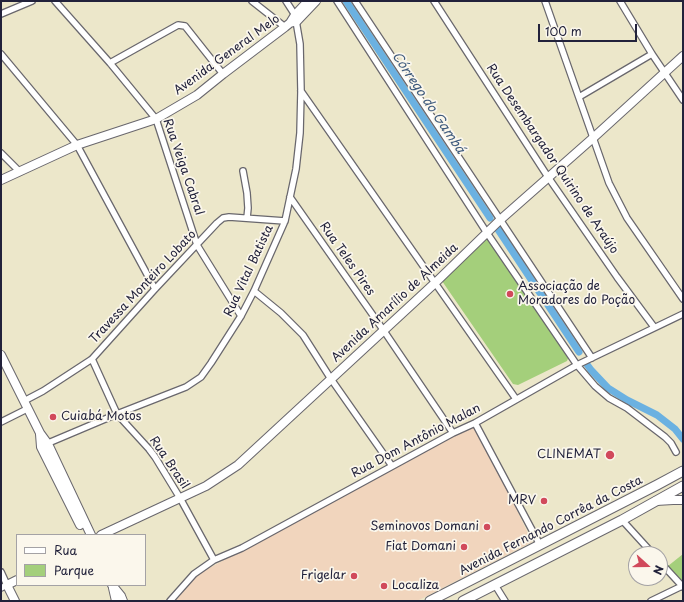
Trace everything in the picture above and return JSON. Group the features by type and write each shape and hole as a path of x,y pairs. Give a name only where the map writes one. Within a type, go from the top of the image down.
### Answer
{"main road":[{"name":"Avenida Fernando Corrêa da Costa","path":"430,601 683,471"},
{"path":"463,601 622,520 683,486"}],"street":[{"path":"1,14 32,1"},
{"name":"Rua Veiga Cabral","path":"55,1 110,63 156,119 197,245 241,316"},
{"path":"252,1 292,22"},
{"path":"286,1 292,22"},
{"name":"Avenida General Melo","path":"292,22 308,1"},
{"name":"Avenida General Melo","path":"1,180 77,145 156,119 197,95 292,22 316,1"},
{"path":"337,1 487,233 577,365 595,386 609,398 627,408 665,437 671,443 676,452"},
{"path":"355,1 592,358"},
{"name":"Rua Desembargador Quirino de Araújo","path":"434,1 548,177 617,277 654,327"},
{"path":"545,1 609,183 627,218 683,298"},
{"path":"620,1 652,54 683,100"},
{"name":"Rua Vital Batista","path":"44,445 186,387 201,377 241,316 254,291 285,221 296,168 300,133 300,44 292,22"},
{"path":"110,63 178,25 185,26 223,74"},
{"path":"1,54 77,145 155,289"},
{"path":"579,97 652,54"},
{"name":"Avenida Amarílio de Almeida","path":"103,534 206,486 238,465 384,331 500,220 683,56"},
{"path":"301,91 516,399"},
{"path":"1,153 20,172"},
{"path":"243,171 247,193 247,218"},
{"name":"Rua Teles Pires","path":"290,197 453,433"},
{"name":"Travessa Monteiro Lobato","path":"1,422 43,391 92,359 155,289 223,218 229,217 285,221"},
{"path":"254,291 281,313 303,335 331,379 392,466"},
{"name":"Rua Dom Antônio Malan","path":"170,601 194,574 214,560 242,548 577,365 683,314"},
{"path":"1,355 4,367 40,433 85,534"},
{"name":"Rua Brasil","path":"92,359 117,414 152,453 180,498 214,560"},
{"path":"475,422 540,545"},
{"path":"44,445 89,534"},
{"path":"655,501 683,500"},
{"path":"622,520 646,546"},
{"path":"651,601 682,586 668,571"},
{"path":"1,572 4,586 16,601"},
{"path":"4,586 16,580"},
{"path":"495,585 505,601"},
{"path":"113,586 116,601"},
{"path":"113,586 123,601"}],"shaded area":[{"path":"475,422 532,542 417,601 172,601 195,576"}],"green space":[{"path":"486,237 490,239 569,356 567,361 518,385 513,384 442,281"},
{"path":"683,554 683,583 668,566"}],"waterway":[{"name":"Córrego do Gambá","path":"346,1 490,218"},
{"name":"Córrego do Gambá","path":"497,228 579,352"},
{"name":"Córrego do Gambá","path":"586,363 608,388 627,400 657,415 675,429 683,439"}],"place":[{"name":"Associação de Moradores do Poção","path":"510,294"},
{"name":"Cuiabá Motos","path":"53,417"},
{"name":"CLINEMAT","path":"610,455"},
{"name":"MRV","path":"544,501"},
{"name":"Seminovos Domani","path":"487,527"},
{"name":"Fiat Domani","path":"464,547"},
{"name":"Frigelar","path":"354,576"},
{"name":"Localiza","path":"384,586"}]}
